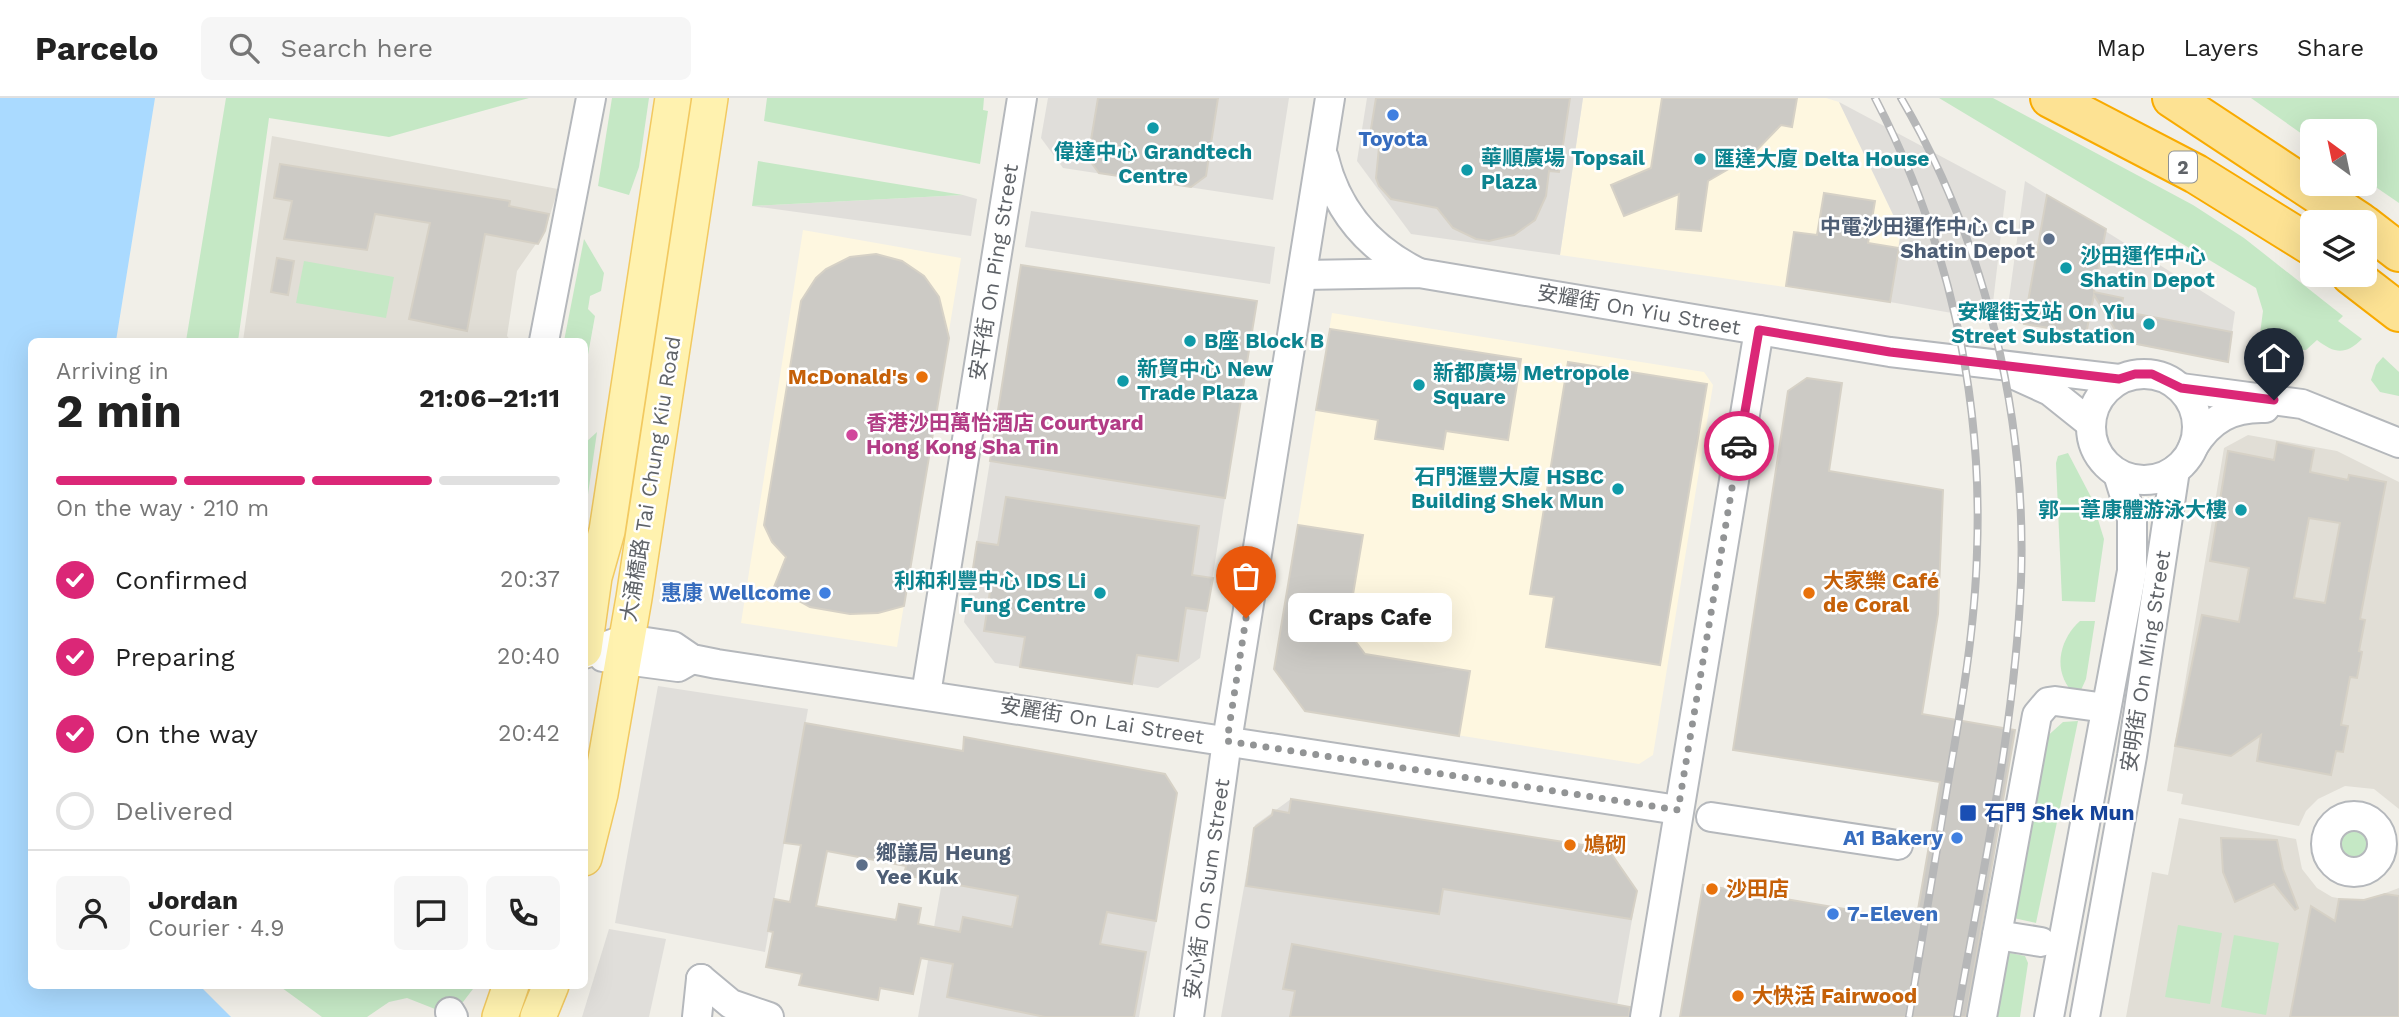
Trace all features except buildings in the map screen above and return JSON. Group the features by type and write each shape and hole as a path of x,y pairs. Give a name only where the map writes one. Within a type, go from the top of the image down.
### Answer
{"highway":[{"name":"2","path":"2050,98 2196,174 2300,239"},
{"path":"2172,98 2342,210"},
{"path":"2377,235 2399,252"},
{"path":"2367,287 2399,312"}],"main road":[{"name":"大涌橋路 Tai Chung Kiu Road","path":"588,622 594,577 607,531 673,98"},
{"name":"大涌橋路 Tai Chung Kiu Road","path":"588,842 600,794 624,650 710,98"},
{"path":"500,1017 510,989"},
{"path":"538,1017 549,989"}],"street":[{"path":"545,338 592,98"},
{"name":"安平街 On Ping Street","path":"926,694 1022,98"},
{"name":"安心街 On Sum Street","path":"1189,1017 1227,741 1330,98"},
{"name":"安耀街 On Yiu Street","path":"1322,152 1336,196 1355,225 1380,250 1419,273"},
{"name":"安耀街 On Yiu Street","path":"1303,275 1419,273 1890,352 2119,379"},
{"path":"1644,1017 1759,330"},
{"name":"安耀街 On Yiu Street","path":"1983,363 2050,391 2090,423"},
{"path":"2090,423 2099,398 2119,379 2135,374 2152,374 2181,388 2302,404 2350,421 2399,443"},
{"path":"2181,388 2189,397 2197,421 2193,447"},
{"name":"安明街 On Ming Street","path":"2085,1017 2132,756 2175,470 2213,421 2246,407 2307,411 2350,421"},
{"name":"安明街 On Ming Street","path":"2049,1017 2134,550 2132,519 2118,474 2105,464 2095,449 2090,423"},
{"path":"2118,474 2148,480 2175,470"},
{"name":"安麗街 On Lai Street","path":"588,652 624,650 678,667 692,659 1678,810"},
{"path":"1982,1017 2036,715 2048,702 2055,701 2106,708"},
{"path":"1711,817 1898,845"},
{"path":"1997,934 2041,943"},
{"path":"697,1017 701,979 731,1004 769,1017"}],"shaded area":[{"name":"偉達中心 Grandtech Centre","path":"1048,98 1289,98 1273,200 1063,168 1041,138"},
{"name":"華順廣場 Topsail Plaza","path":"1367,98 1583,98 1560,255 1411,234 1357,161"},
{"name":"匯達大廈 Delta House","path":"1583,98 1826,98 1839,102 1901,231 1890,302 1560,255"},
{"path":"1839,102 2006,191 1991,320 1890,302 1901,231"},
{"path":"272,136 558,189 545,231 517,271 509,338 243,338"},
{"path":"2025,181 2235,312 2232,332 2214,359 2006,321"},
{"path":"963,195 977,199 971,236 752,206"},
{"path":"1031,211 1275,247 1270,284 1025,247"},
{"name":"香港沙田萬怡酒店 Courtyard Hong Kong Sha Tin","path":"803,230 961,258 897,647 741,623"},
{"path":"1332,313 1704,372 1713,385 1653,755 1639,764 1305,711 1274,669"},
{"path":"2248,435 2337,451 2399,482 2399,809 2374,789 2345,786 2318,799 2306,811 2299,826 2181,804 2183,794 2167,791 2224,448"},
{"name":"利和利豐中心 IDS Li Fung Centre","path":"990,461 1225,498 1200,658 1158,688 995,663 964,622"},
{"path":"658,686 808,709 765,952 615,923"},
{"path":"1291,799 1608,849 1637,891 1615,1017 1221,1017 1255,825"},
{"path":"2179,818 2296,839 2302,869 2317,888 2332,897 2355,901 2399,888 2399,1017 2126,1017 2152,872 2168,875"},
{"path":"942,882 1156,921 1139,1017 918,1017"},
{"path":"609,929 666,939 649,1017 582,1017"}],"green space":[{"path":"226,98 529,98 389,137 269,118 238,338 186,338"},
{"path":"612,98 649,98 639,167 629,195 598,186"},
{"path":"767,98 984,98 983,110 988,111 980,164 764,121"},
{"path":"1939,98 1993,98 2193,205 2244,238 2300,282 2300,287 2306,287 2343,316 2338,321 2362,339 2350,348 2340,351 2317,340 2306,350 2258,349 2263,311 2256,288"},
{"path":"2251,98 2399,98 2399,203 2377,188 2377,119 2300,119 2300,133"},
{"path":"758,161 963,195 752,206"},
{"path":"584,239 604,273 601,291 590,296 588,309 595,316 588,354 588,338 565,338"},
{"path":"304,261 394,277 386,318 296,303"},
{"path":"2383,357 2399,372 2399,396 2380,392 2371,380 2376,365"},
{"path":"597,432 588,494 588,440"},
{"path":"2068,453 2091,497 2104,539 2095,602 2062,601 2056,463 2058,456"},
{"path":"2080,621 2095,621 2086,679 2081,690 2069,688 2064,680 2060,662 2064,644"},
{"path":"2078,721 2036,923 2009,917 2043,740 2063,722"},
{"path":"2354,830 2364,835 2369,845 2364,855 2354,860 2344,855 2339,845 2344,835"},
{"path":"2178,925 2222,933 2210,1004 2165,997"},
{"path":"2234,935 2279,943 2266,1015 2221,1007"},
{"path":"2005,952 2025,956 2028,963 2020,1017 1994,1017"},
{"path":"284,989 473,989 463,1002 435,1009 407,998 389,1002 367,1017 322,1017"}],"water":[{"path":"0,98 155,98 116,338 28,338 28,989 203,989 231,1017 0,1017"}],"railway":[{"path":"1875,98 1901,151 1923,206 1956,318 1974,434 1977,493 1976,580 1967,665 1909,1017"},
{"path":"1901,98 1931,153 1956,211 1995,331 2017,456 2021,519 2018,636 2005,745 1957,1017"}],"way so far":[{"path":"1246,618 1227,741 1678,810 1739,446"}],"place":[{"name":"Toyota","path":"1393,115"},
{"name":"偉達中心 Grandtech Centre","path":"1153,128"},
{"name":"匯達大廈 Delta House","path":"1700,159"},
{"name":"華順廣場 Topsail Plaza","path":"1467,170"},
{"name":"中電沙田運作中心 CLP Shatin Depot","path":"2049,239"},
{"name":"沙田運作中心 Shatin Depot","path":"2066,268"},
{"name":"安耀街支站 On Yiu Street Substation","path":"2149,324"},
{"name":"B座 Block B","path":"1190,341"},
{"name":"McDonald's","path":"922,377"},
{"name":"新貿中心 New Trade Plaza","path":"1123,381"},
{"name":"新都廣場 Metropole Square","path":"1419,385"},
{"name":"香港沙田萬怡酒店 Courtyard Hong Kong Sha Tin","path":"852,435"},
{"name":"石門滙豐大廈 HSBC Building Shek Mun","path":"1618,489"},
{"name":"郭一葦康體游泳大樓","path":"2241,510"},
{"name":"惠康 Wellcome","path":"825,593"},
{"name":"利和利豐中心 IDS Li Fung Centre","path":"1100,593"},
{"name":"大家樂 Café de Coral","path":"1809,593"},
{"name":"Craps Cafe","path":"1246,618"},
{"name":"石門 Shek Mun","path":"1968,813"},
{"name":"A1 Bakery","path":"1957,838"},
{"name":"鳩砌","path":"1570,845"},
{"name":"鄉議局 Heung Yee Kuk","path":"862,865"},
{"name":"沙田店","path":"1712,889"},
{"name":"7-Eleven","path":"1833,914"},
{"name":"大快活 Fairwood","path":"1738,996"}],"route":[{"path":"1739,446 1759,330 1890,352 2119,379 2135,374 2152,374 2181,388 2274,400"}]}
